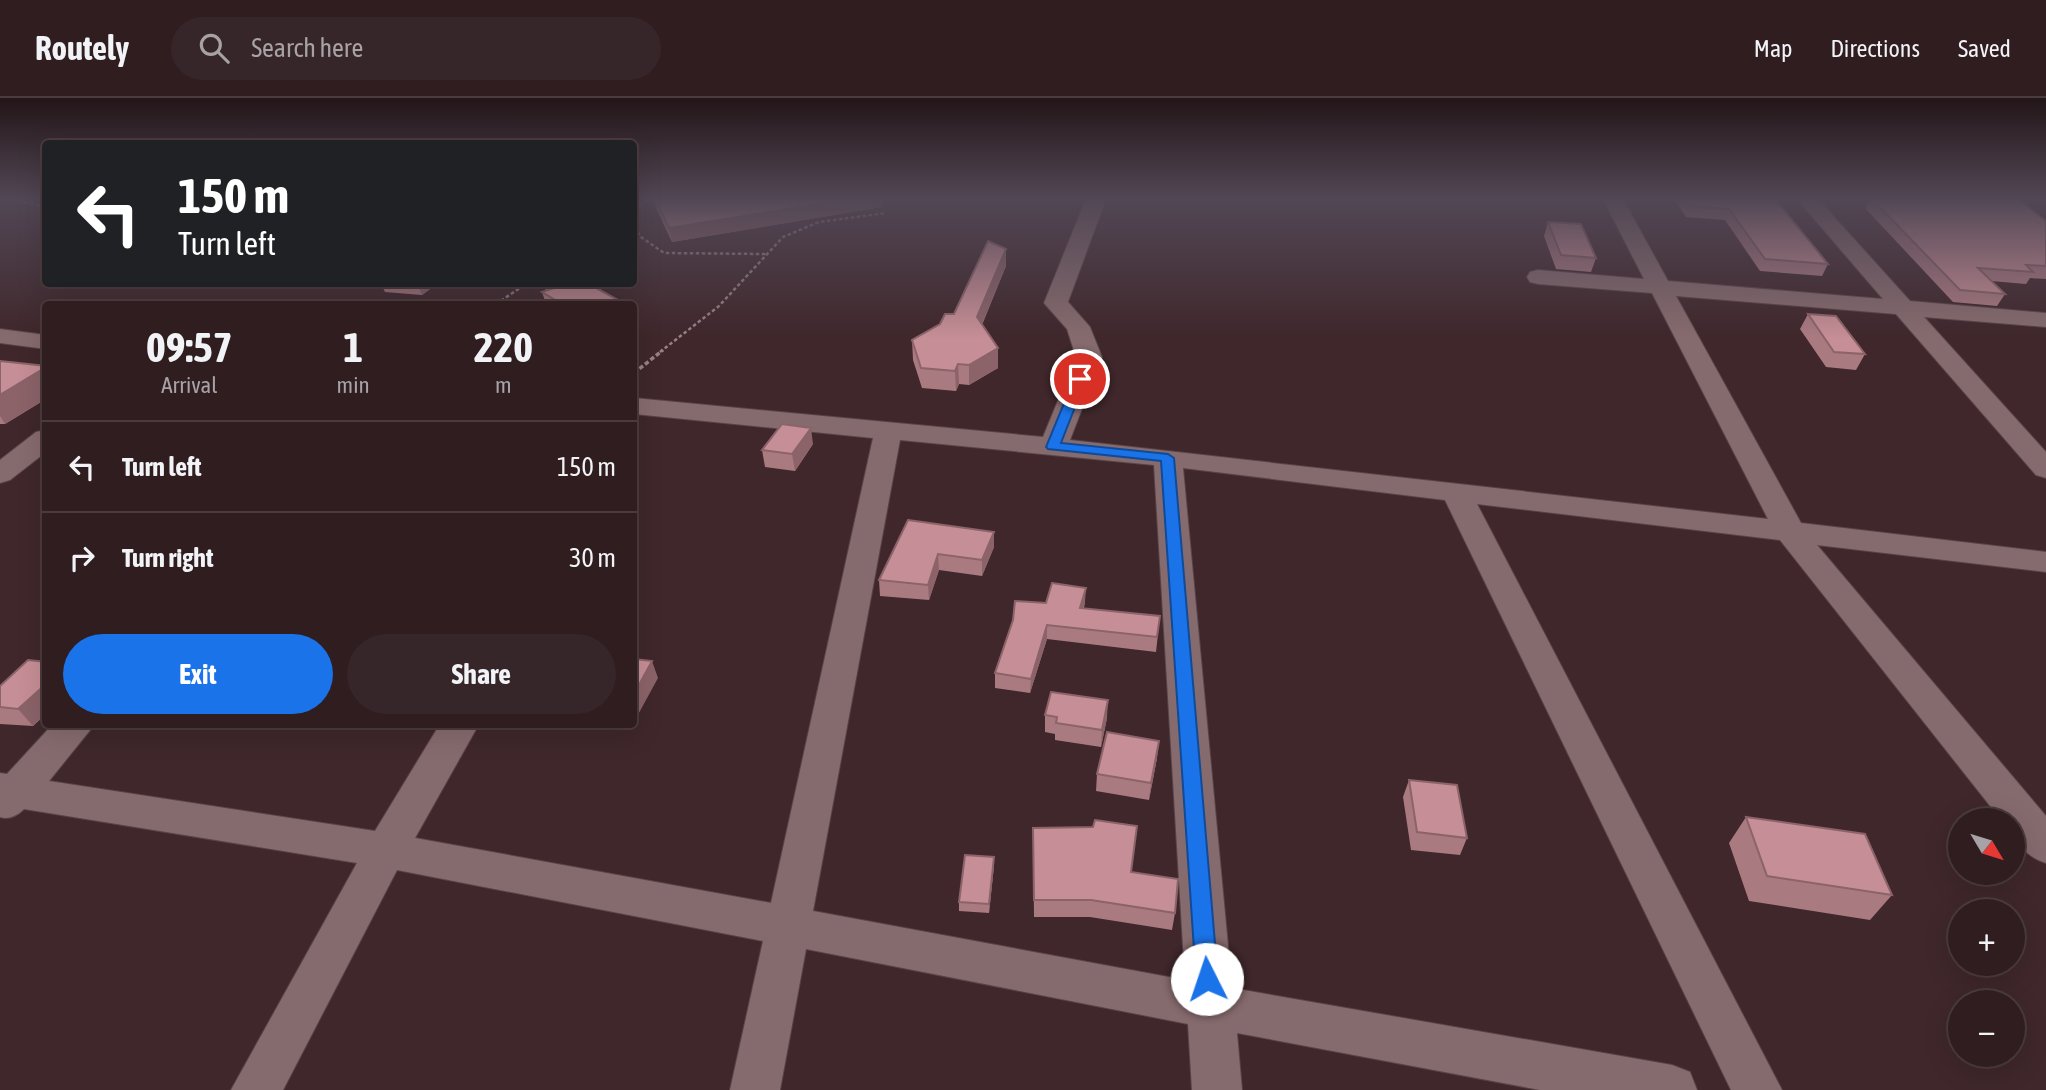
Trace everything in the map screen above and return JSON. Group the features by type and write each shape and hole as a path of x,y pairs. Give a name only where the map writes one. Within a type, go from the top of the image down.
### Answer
{"street":[{"path":"1053,447 1089,357 1078,327 1056,303 1078,245"},
{"path":"1637,245 1790,531 2046,846"},
{"path":"1848,245 2046,469"},
{"path":"1538,277 2046,320"},
{"path":"0,336 42,341"},
{"path":"637,413 888,431 1168,458 2046,562"},
{"path":"755,1090 888,431"},
{"path":"0,474 42,441"},
{"path":"1168,458 1217,1090"},
{"path":"1456,492 1757,1090"},
{"path":"5,797 72,728"},
{"path":"256,1090 386,850 458,728"},
{"path":"5,797 386,850 1209,1006 1672,1090"}],"path":[{"path":"653,245 664,253 766,254"},
{"path":"637,371 719,306 775,245"},
{"path":"500,301 522,287"}],"building":[{"path":"986,245 998,245 1006,249 977,317 998,348 969,365 958,364 955,371 921,368 912,340 940,324 945,314 954,314"},
{"path":"1557,245 1590,245 1596,258 1561,255"},
{"path":"1755,245 1813,245 1828,264 1765,259"},
{"path":"1917,245 2046,245 2046,266 2026,265 2033,272 1978,268 2005,294 1960,290"},
{"path":"552,287 594,287 620,301 557,301 542,292 554,288"},
{"path":"1808,314 1836,316 1865,354 1834,352"},
{"path":"0,361 42,366 42,369 0,395"},
{"path":"782,424 811,428 792,454 762,450"},
{"path":"908,520 994,532 982,560 938,554 928,585 879,580"},
{"path":"1052,583 1086,588 1080,608 1160,616 1157,637 1047,625 1031,679 995,673 1013,620 1015,601 1046,603"},
{"path":"637,659 652,661 637,688"},
{"path":"28,660 42,662 42,688 18,709 0,707 0,686"},
{"path":"1051,692 1108,700 1102,730 1056,723 1057,717 1045,715"},
{"path":"1107,732 1159,741 1151,783 1097,774"},
{"path":"1409,780 1457,785 1467,838 1417,832"},
{"path":"1746,817 1865,834 1892,895 1767,876"},
{"path":"1095,820 1137,826 1131,872 1178,879 1175,913 1091,900 1034,900 1033,828 1093,827"},
{"path":"965,855 994,857 989,904 959,902"}],"route":[{"path":"1080,379 1053,447 1168,458 1207,979"}]}
